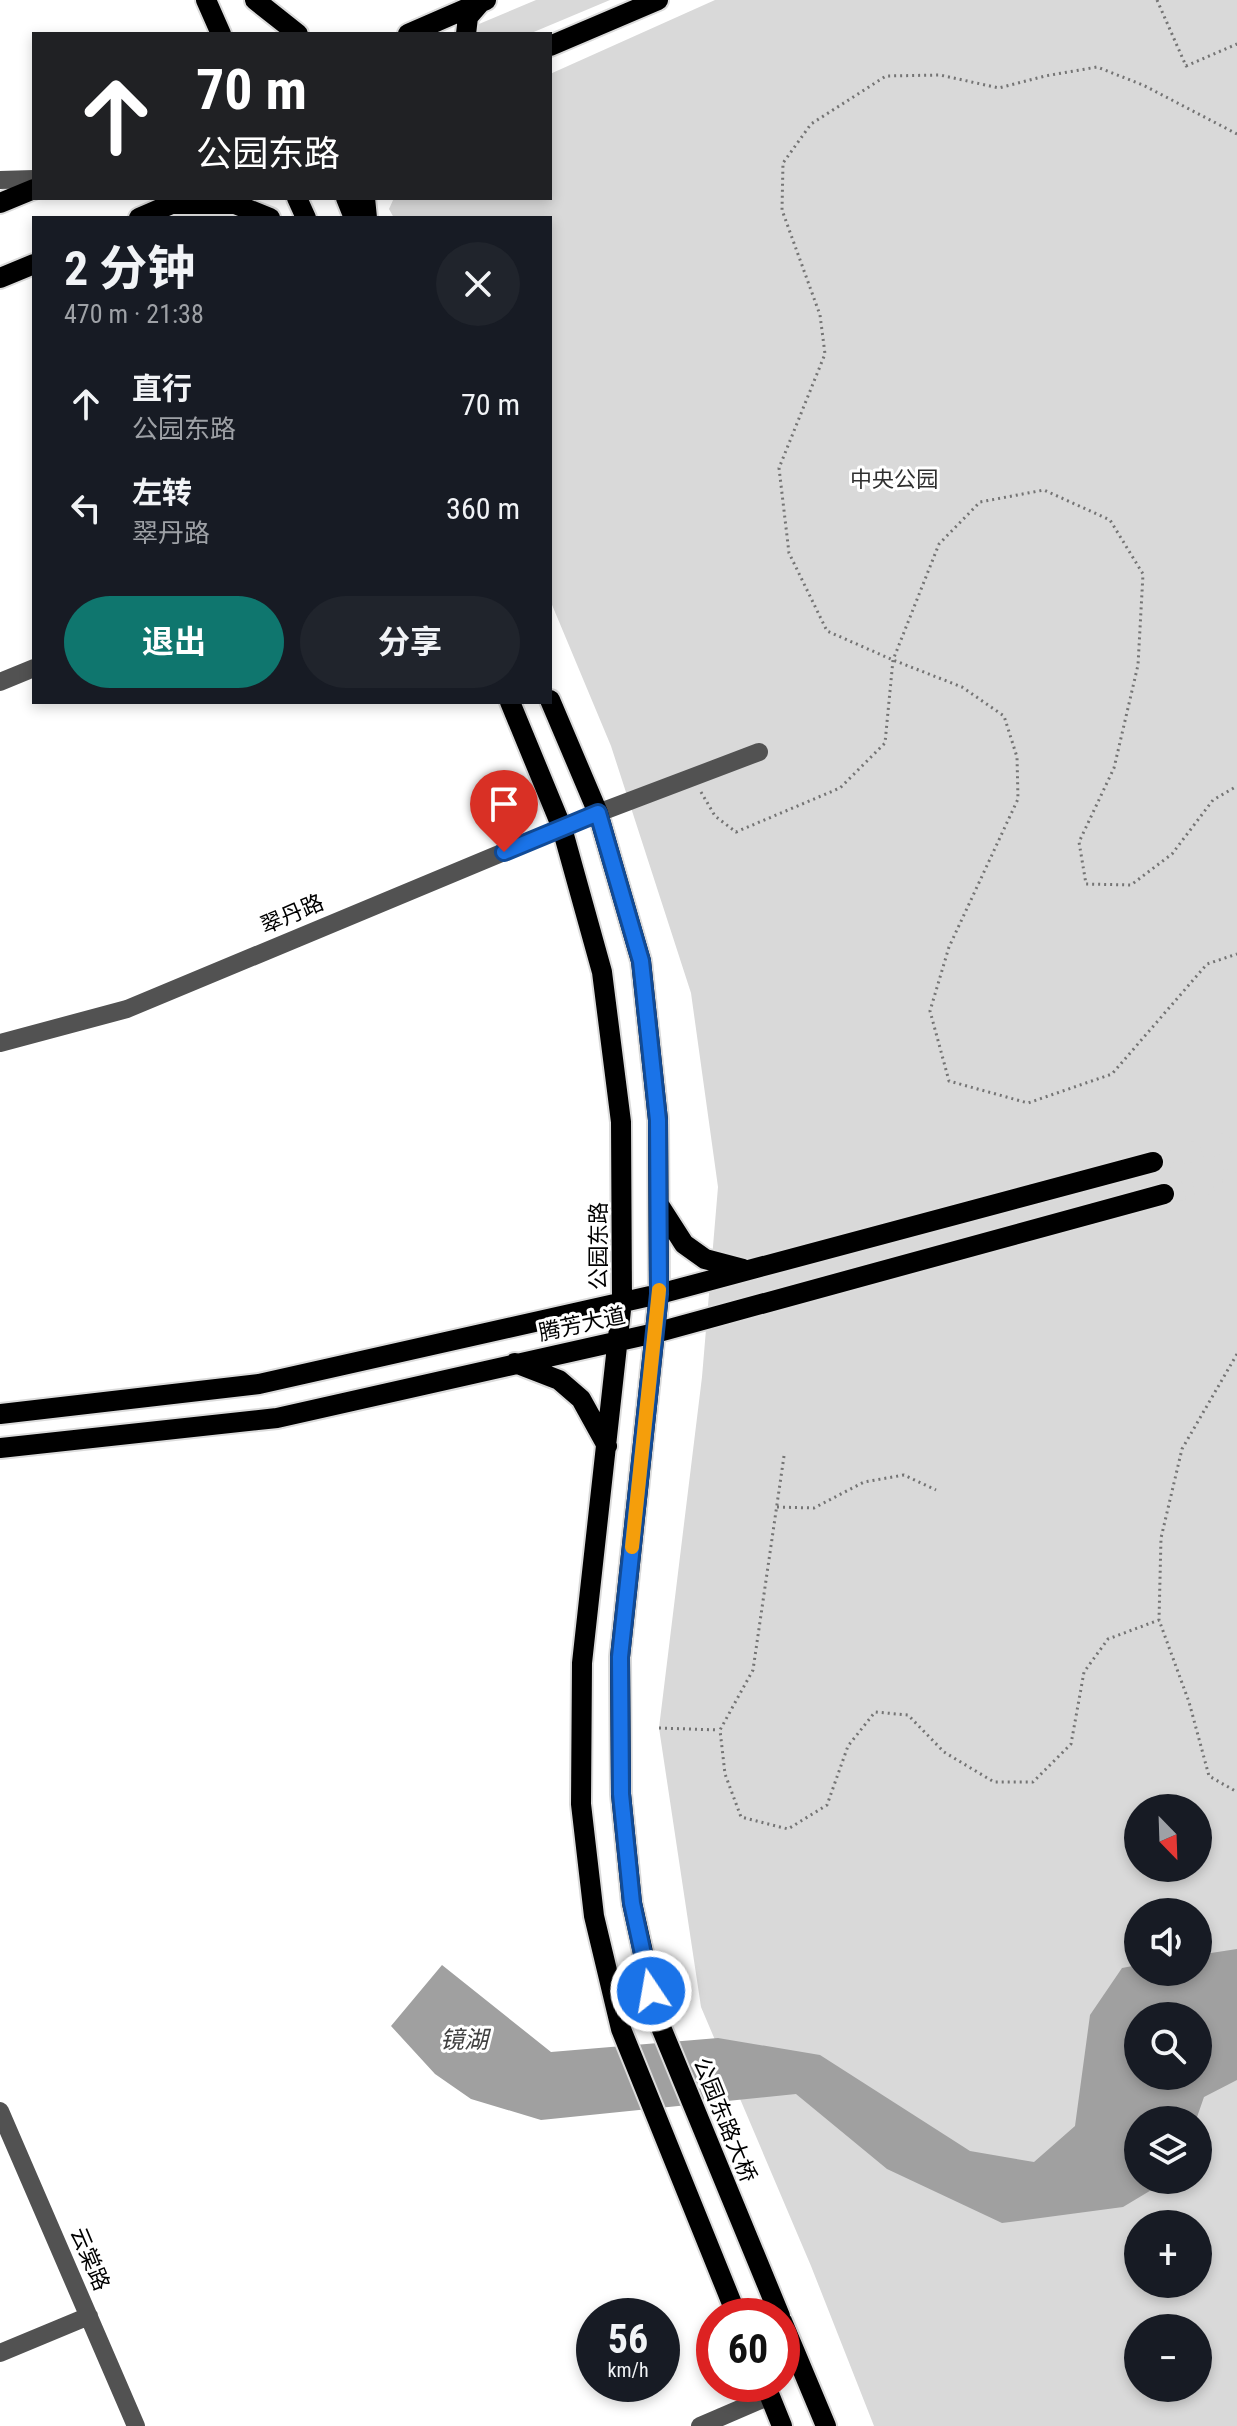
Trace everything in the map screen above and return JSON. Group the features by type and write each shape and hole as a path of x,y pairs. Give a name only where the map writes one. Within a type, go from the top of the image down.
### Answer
{"main road":[{"path":"255,0 269,32"},
{"path":"255,0 295,32"},
{"path":"552,45 658,0"},
{"path":"413,32 484,1"},
{"path":"466,32 468,17 484,1"},
{"path":"0,203 32,190"},
{"path":"143,216 177,200 235,204 265,216"},
{"path":"0,278 32,265"},
{"name":"公园东路","path":"511,704 562,828 602,972 621,1122 622,1301 582,1663 581,1804 594,1916 621,2029 730,2298"},
{"path":"552,704 598,813 641,961 658,1120 659,1294 655,1333"},
{"name":"腾芳大道","path":"10,1413 259,1384 659,1294 1153,1162"},
{"name":"腾芳大道","path":"5,1451 277,1418 655,1333 1164,1194"},
{"path":"659,1205 684,1244 705,1259 747,1270"},
{"name":"公园东路大桥","path":"655,1333 620,1657 621,1794 632,1903 658,2020 773,2298"},
{"path":"515,1363 559,1380 581,1399 607,1446"},
{"name":"公园东路大桥","path":"800,2364 826,2426"},
{"path":"773,2402 782,2426"}],"street":[{"path":"0,180 32,179"},
{"path":"0,682 32,669"},
{"name":"翠丹路","path":"0,1043 127,1009 598,813 759,752"},
{"path":"0,1402 10,1413"},
{"name":"云棠路","path":"0,2111 136,2426"},
{"path":"0,2353 89,2316"},
{"path":"700,2426 745,2402"}],"path":[{"path":"1157,0 1186,66 1237,44"},
{"path":"1237,134 1143,85 1097,67 999,88 940,75 886,76 811,124 783,163 782,210 820,315 825,354 779,468 789,553 827,631 962,687 1004,716 1017,757 1018,799 949,947 930,1011 949,1081 1028,1103 1112,1074 1207,964 1237,954"},
{"path":"701,792 715,816 736,832 840,788 885,743 893,660 939,544 980,502 1044,490 1110,520 1143,574 1138,665 1114,768 1079,842 1086,884 1131,885 1172,854 1213,800 1237,786"},
{"path":"1237,1354 1182,1449 1161,1538 1159,1620 1189,1702 1209,1776 1237,1792"},
{"path":"784,1456 753,1670 720,1730 725,1774 741,1817 788,1829 827,1805 848,1746 875,1712 908,1715 944,1752 994,1782 1033,1782 1071,1744 1084,1672 1108,1639 1159,1620"},
{"path":"777,1507 814,1508 864,1482 904,1475 936,1490"},
{"path":"659,1728 720,1730"}],"green space":[{"path":"536,0 610,0 534,32 476,32 479,24"},
{"name":"中央公园","path":"715,0 1237,0 1237,2426 874,2426 811,2266 701,2007 659,1728 702,1377 718,1187 691,993 611,746 552,605 552,216 393,216 389,209 393,200 552,200 552,73"}],"water":[{"name":"镜湖","path":"1237,1949 1237,2080 1204,2097 1201,2106 1124,2106 1124,2194 1145,2194 1123,2207 1002,2223 887,2169 796,2094 541,2120 471,2099 435,2074 391,2026 442,1965 551,2052 718,2038 820,2055 970,2151 1034,2162 1075,2126 1090,2015 1122,1968 1124,1986 1212,1986 1212,1953"}],"tunnel":[{"path":"1153,1162 1237,1140"},
{"path":"1164,1194 1237,1177"}],"slow traffic":[{"path":"632,1547 659,1290"}],"route":[{"path":"504,852 598,813 641,961 658,1120 659,1294 620,1657 621,1794 632,1903 651,1991"}]}
